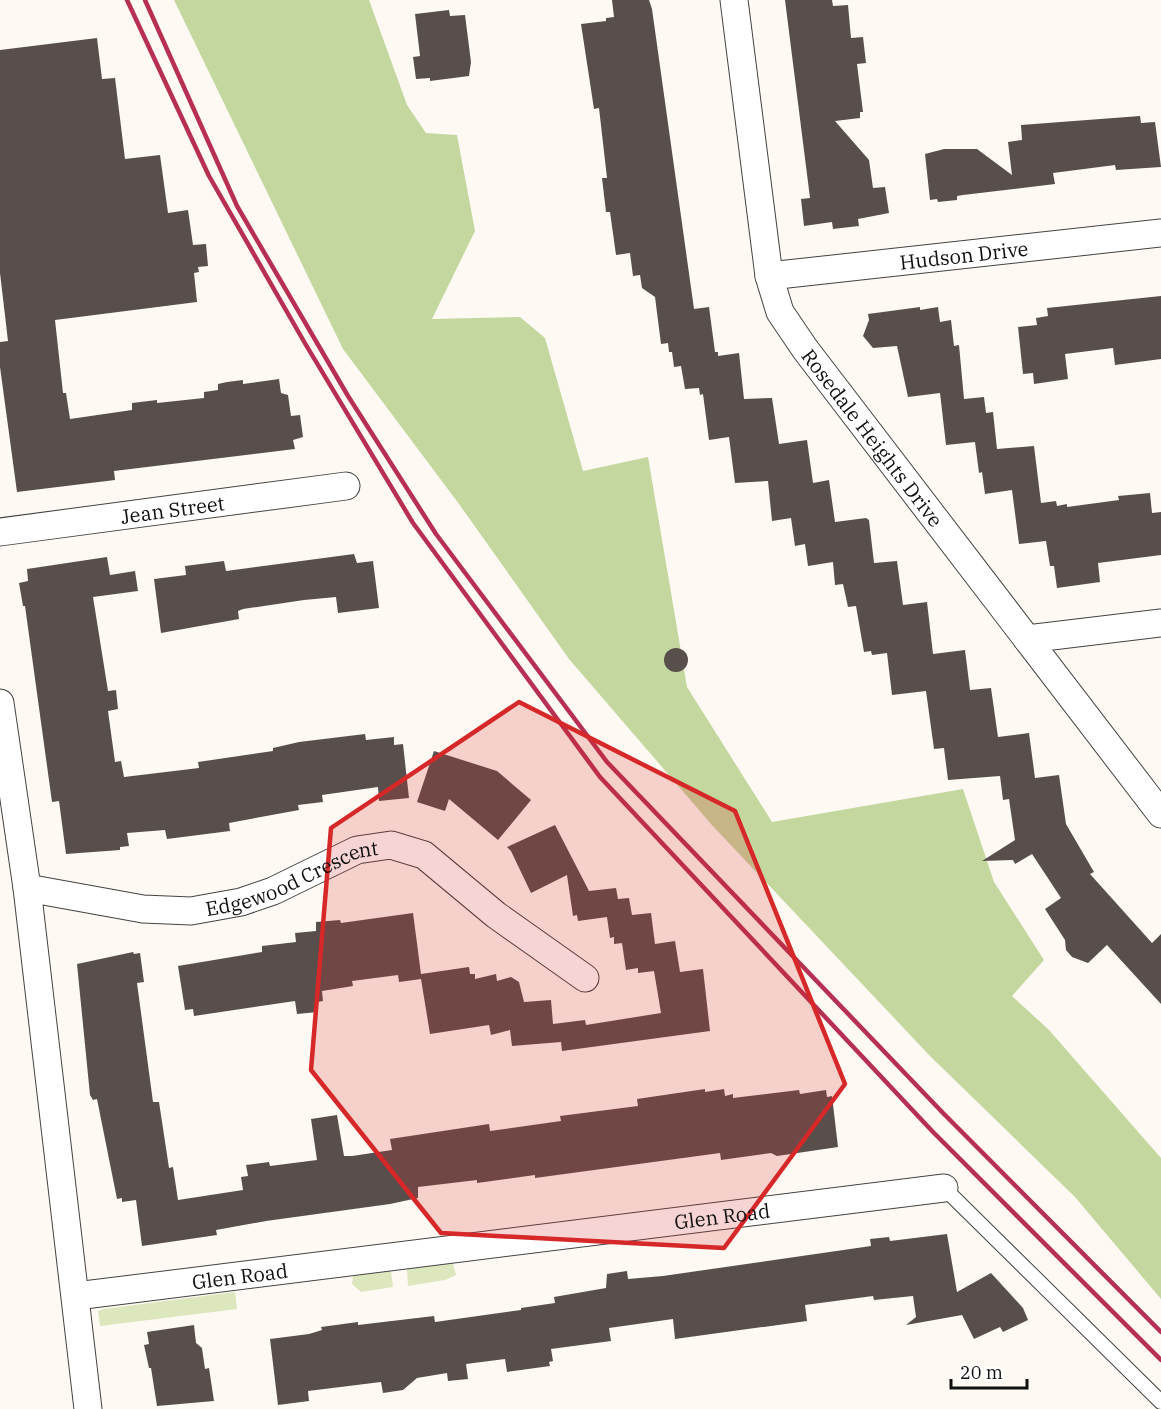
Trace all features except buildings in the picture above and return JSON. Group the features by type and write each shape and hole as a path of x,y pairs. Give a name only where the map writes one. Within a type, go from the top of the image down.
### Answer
{"street":[{"name":"Rosedale Heights Drive","path":"734,0 769,276 780,312 805,349 1161,814"},
{"name":"Hudson Drive","path":"769,276 1161,233"},
{"name":"Jean Street","path":"0,532 346,486"},
{"path":"1027,639 1161,623"},
{"path":"0,703 4,765 27,888 88,1409"},
{"name":"Edgewood Crescent","path":"27,888 143,909 191,910 242,902 273,891 357,850 391,845 424,855 496,915 585,978"},
{"name":"Glen Road","path":"76,1296 944,1188"}],"lane":[{"path":"944,1188 1161,1402"}],"highlighted area":[{"path":"519,702 735,811 845,1084 724,1248 441,1233 311,1070 331,828"}],"green space":[{"path":"174,0 369,0 407,105 426,133 457,135 475,231 432,319 520,317 545,338 583,471 648,457 687,687 772,822 963,789 994,882 1044,960 1012,996 1049,1030 1161,1158 1161,1299 1075,1197 930,1056 711,824 569,659 459,504 343,349"},
{"path":"453,1263 456,1275 445,1280 408,1286 407,1269"},
{"path":"391,1271 393,1287 361,1292 352,1284 353,1276"},
{"path":"235,1292 237,1309 100,1326 98,1311 104,1309"}],"railway":[{"path":"127,0 209,176 306,345 413,523 600,777 933,1132 1161,1360"},
{"path":"145,0 237,206 348,396 436,534 607,762 943,1113 1161,1332"}]}
